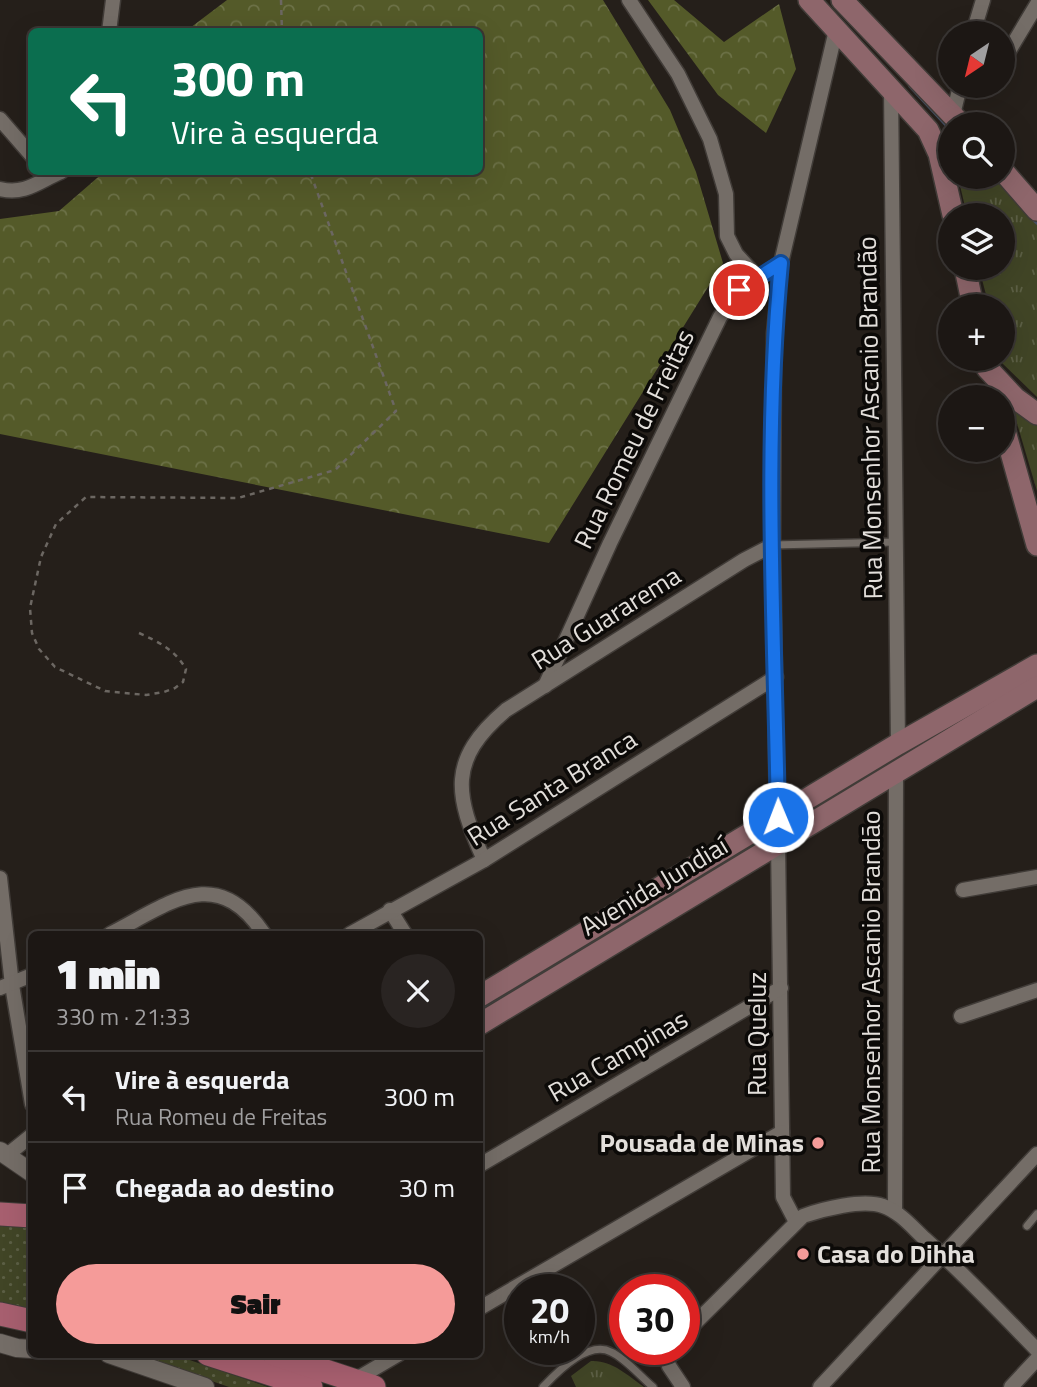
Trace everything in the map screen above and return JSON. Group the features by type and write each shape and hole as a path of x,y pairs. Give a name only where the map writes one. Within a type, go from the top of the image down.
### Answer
{"main road":[{"path":"809,0 928,130 935,142 950,203"},
{"path":"844,1 950,112"},
{"path":"1015,184 1037,209"},
{"path":"993,371 1015,398 1037,414"},
{"path":"1014,462 1037,545"},
{"name":"Avenida Jundiaí","path":"483,994 898,744 1037,665"},
{"name":"Avenida Jundiaí","path":"483,1022 1037,687"},
{"path":"0,1214 28,1216"},
{"path":"0,1314 28,1320"},
{"path":"220,1358 310,1387"},
{"path":"286,1358 363,1384"}],"street":[{"path":"110,28 113,0"},
{"path":"629,0 678,74 710,139 726,194 727,236 736,254 757,277"},
{"path":"977,21 983,0"},
{"path":"1015,41 1037,4"},
{"path":"778,817 773,545 774,333 781,263 836,30"},
{"name":"Rua Monsenhor Ascanio Brandão","path":"891,90 898,744"},
{"path":"0,119 28,151"},
{"path":"0,189 28,189 49,175"},
{"name":"Rua Romeu de Freitas","path":"545,685 610,543 720,317 739,290 781,263"},
{"name":"Rua Guararema","path":"484,860 468,824 461,794 462,771 473,745 485,728 506,710 545,685 744,560 773,545"},
{"name":"Rua Santa Branca","path":"355,931 484,860 776,677"},
{"name":"Rua Monsenhor Ascanio Brandão","path":"895,1211 896,772"},
{"name":"Rua Queluz","path":"778,843 783,1197 796,1222"},
{"path":"963,890 1037,877"},
{"path":"0,878 6,986 28,1086"},
{"path":"116,931 174,901 202,892 227,897 254,919 262,931"},
{"path":"390,910 403,931"},
{"path":"6,986 28,977"},
{"name":"Rua Campinas","path":"483,1163 781,988"},
{"path":"961,1016 1037,990"},
{"path":"483,1306 782,1132"},
{"path":"28,1137 3,1153 28,1170"},
{"path":"820,1387 1035,1161"},
{"path":"700,1318 803,1216 818,1210 868,1203 895,1211 1037,1350"},
{"path":"0,1343 28,1349"},
{"path":"121,1358 205,1387"},
{"path":"363,1384 394,1358"},
{"path":"1011,1387 1037,1359"},
{"path":"669,1365 683,1387"}],"lane":[{"name":"Rua Guararema","path":"773,545 896,542"},
{"path":"1027,1226 1037,1214"},
{"path":"543,1387 562,1367 595,1349 611,1351 653,1387"}],"path":[{"path":"281,0 282,28"},
{"path":"139,633 162,643 180,658 186,669 183,682 164,692 145,695 105,691 55,667 39,649 32,633 30,608 41,557 56,524 86,497 238,498 335,470 396,411 311,175"}],"green space":[{"path":"227,0 603,0 670,110 696,172 723,263 549,543 0,434 0,219 59,211 101,175 483,175 483,28 190,28"},
{"path":"648,0 674,0 724,42 779,4 796,69 766,133 718,95"},
{"path":"961,189 1012,189 1037,216 1037,397 1010,371 1015,371 1015,294 986,294 982,280 1015,280 1015,203 964,203"},
{"path":"1015,406 1037,421 1037,491 1015,417"},
{"path":"0,1220 28,1221 28,1311 0,1305"},
{"path":"145,1358 184,1358 268,1387 229,1387"},
{"path":"595,1361 599,1361 613,1366 644,1387 576,1387 571,1376 586,1365 595,1365"}],"waterway":[{"path":"910,86 938,116"},
{"path":"1031,217 1037,223"},
{"path":"483,1007 909,750"}],"place":[{"name":"Pousada de Minas","path":"818,1143"},
{"name":"Casa do Dihha","path":"803,1254"}],"route":[{"path":"739,290 781,263 774,333 773,545 778,817"}]}
